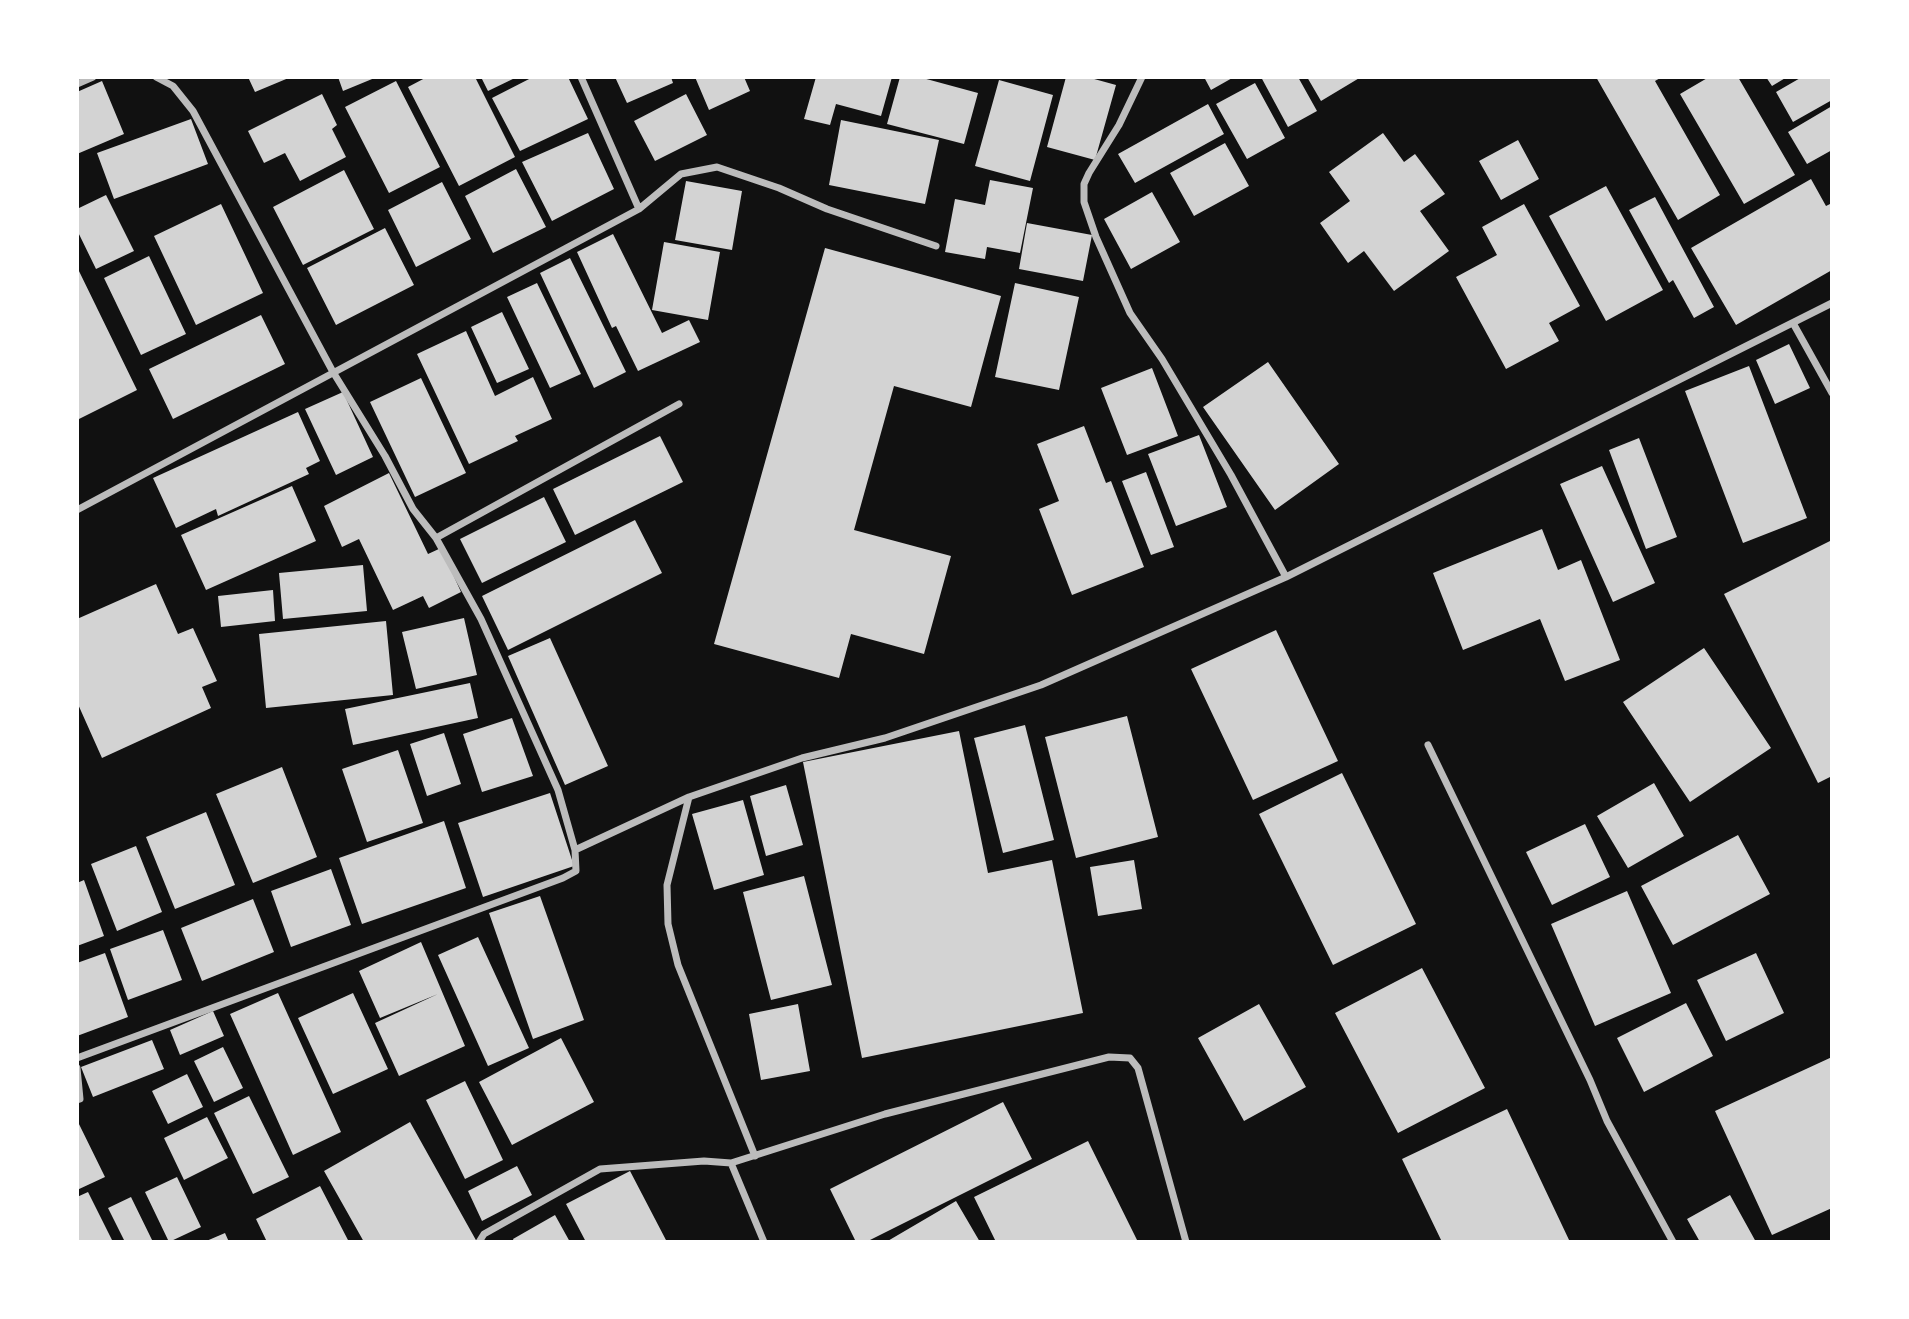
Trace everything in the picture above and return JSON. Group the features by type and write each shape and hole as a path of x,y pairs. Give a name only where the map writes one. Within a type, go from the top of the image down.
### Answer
{"street":[{"path":"77,84 93,77"},
{"path":"77,1058 576,872 575,850 558,790 481,619 436,538 414,509 333,372 193,111 173,86 156,77"},
{"path":"581,77 639,209"},
{"path":"1142,77 1119,125 1089,173 1084,184 1084,202 1096,237 1130,313 1162,359 1231,475 1286,577"},
{"path":"77,510 639,209 681,174 717,167 779,188 827,209 936,246"},
{"path":"575,850 689,797 802,758 885,738 1041,685 1286,577 1832,303"},
{"path":"1793,323 1832,393"},
{"path":"436,538 679,404"},
{"path":"1428,745 1608,1121 1673,1242"},
{"path":"689,797 667,885 667,924 678,965 755,1156"},
{"path":"479,1242 484,1234 600,1169 704,1161 731,1163 885,1114 1109,1057 1130,1058 1138,1068 1186,1242"},
{"path":"77,1068 80,1098 77,1100"},
{"path":"731,1163 764,1242"}],"building":[{"path":"248,77 291,77 255,92"},
{"path":"338,77 377,77 343,91"},
{"path":"427,77 475,77 515,157 459,186 408,87"},
{"path":"481,77 517,77 488,91"},
{"path":"533,77 568,77 588,119 520,151 492,98"},
{"path":"615,77 671,77 673,83 627,103"},
{"path":"695,77 744,77 750,91 709,110"},
{"path":"816,77 892,77 881,116 836,104 830,125 804,119"},
{"path":"900,77 919,77 978,93 964,144 887,124"},
{"path":"1066,77 1087,77 1116,85 1095,160 1047,147"},
{"path":"1204,77 1234,77 1211,90"},
{"path":"1261,77 1298,77 1317,111 1288,127"},
{"path":"1307,77 1361,77 1321,101"},
{"path":"1596,77 1662,77 1655,81 1720,195 1678,220"},
{"path":"1709,77 1738,77 1795,175 1744,204 1680,94"},
{"path":"1766,77 1787,77 1772,86"},
{"path":"1802,77 1832,77 1832,100 1793,122 1776,92"},
{"path":"999,80 1053,95 1030,181 975,166"},
{"path":"102,81 124,134 77,154 77,92"},
{"path":"396,81 440,167 389,193 345,107"},
{"path":"1255,83 1285,138 1247,159 1216,104"},
{"path":"322,94 337,125 332,129 346,157 300,181 285,153 264,163 248,131"},
{"path":"686,94 707,135 655,161 634,121"},
{"path":"1208,104 1224,134 1135,183 1118,154"},
{"path":"1832,106 1832,150 1807,164 1788,132"},
{"path":"191,119 208,164 114,199 97,153"},
{"path":"841,120 939,140 925,204 829,185"},
{"path":"588,133 614,189 552,221 522,162"},
{"path":"1383,133 1404,162 1415,154 1445,194 1420,211 1449,251 1394,291 1364,251 1348,263 1320,223 1350,201 1329,172"},
{"path":"1518,140 1539,179 1501,200 1479,161"},
{"path":"1225,143 1249,186 1194,216 1170,173"},
{"path":"516,169 546,227 493,253 465,196"},
{"path":"344,170 374,229 303,265 273,207"},
{"path":"1811,179 1826,206 1832,203 1832,270 1736,325 1691,248"},
{"path":"990,180 1033,188 1020,253 987,247 985,259 945,252 955,199 985,205"},
{"path":"686,181 742,191 732,250 675,240"},
{"path":"442,182 471,239 416,267 388,210"},
{"path":"1606,186 1663,290 1606,321 1549,216"},
{"path":"1152,192 1180,242 1131,269 1104,219"},
{"path":"106,195 134,251 96,269 77,230 77,209"},
{"path":"1655,197 1714,307 1694,318 1673,280 1669,283 1629,210"},
{"path":"221,204 263,293 196,325 154,236"},
{"path":"1524,204 1580,306 1549,323 1559,341 1506,369 1456,277 1497,255 1482,227"},
{"path":"1027,223 1092,235 1083,281 1019,269"},
{"path":"385,228 414,285 336,325 307,268"},
{"path":"613,234 662,333 689,320 700,342 638,371 616,326 612,328 577,252"},
{"path":"664,242 720,252 708,320 652,310"},
{"path":"825,248 1001,296 971,407 894,386 854,530 951,556 924,654 851,634 839,678 714,644"},
{"path":"149,256 186,334 141,355 104,278"},
{"path":"570,258 626,372 594,388 540,273"},
{"path":"77,267 137,390 77,420"},
{"path":"537,283 581,374 550,388 507,297"},
{"path":"1015,283 1079,297 1059,390 995,377"},
{"path":"502,312 529,369 497,383 471,327"},
{"path":"261,315 285,364 173,419 149,369"},
{"path":"466,331 495,396 533,377 552,419 515,436 518,441 469,464 417,354"},
{"path":"1789,344 1810,388 1775,404 1756,360"},
{"path":"1268,362 1339,464 1275,510 1203,407"},
{"path":"1749,366 1807,518 1743,543 1685,391"},
{"path":"1152,368 1178,436 1127,455 1101,388"},
{"path":"421,378 466,473 415,497 370,402"},
{"path":"343,392 373,457 336,475 305,409"},
{"path":"298,412 320,461 306,468 309,474 218,516 216,509 176,528 153,478"},
{"path":"1084,426 1106,483 1111,481 1144,567 1072,595 1039,509 1059,501 1037,444"},
{"path":"1199,435 1227,507 1176,526 1148,454"},
{"path":"660,436 683,482 575,535 553,489"},
{"path":"1639,438 1677,537 1646,549 1609,450"},
{"path":"1602,466 1655,583 1613,602 1560,484"},
{"path":"1146,472 1174,547 1151,555 1122,481"},
{"path":"389,473 428,554 441,548 461,592 429,608 423,596 393,610 359,539 342,547 324,506"},
{"path":"292,486 316,541 206,590 181,535"},
{"path":"544,497 566,542 482,583 460,539"},
{"path":"635,520 662,573 508,650 482,596"},
{"path":"1542,529 1558,570 1581,560 1620,660 1565,681 1540,619 1463,650 1433,573"},
{"path":"1832,540 1832,776 1818,783 1724,594"},
{"path":"363,565 367,611 283,619 279,573"},
{"path":"156,584 178,634 193,628 217,681 202,687 211,708 102,758 77,702 77,619"},
{"path":"273,590 275,621 221,627 218,596"},
{"path":"464,618 477,675 416,689 402,632"},
{"path":"386,621 393,695 266,708 259,634"},
{"path":"1276,630 1338,761 1253,800 1191,669"},
{"path":"550,638 608,766 565,785 508,656"},
{"path":"1704,648 1771,748 1690,802 1623,702"},
{"path":"470,683 478,718 353,745 345,709"},
{"path":"1127,716 1158,837 1076,858 1045,737"},
{"path":"512,718 533,776 482,792 463,734"},
{"path":"1025,725 1054,840 1003,853 974,738"},
{"path":"959,731 988,873 1052,860 1083,1013 862,1058 803,762"},
{"path":"444,733 461,784 427,796 410,744"},
{"path":"398,750 423,823 367,842 342,769"},
{"path":"282,767 317,857 253,883 216,794"},
{"path":"1342,773 1416,924 1333,965 1259,814"},
{"path":"1654,783 1684,836 1628,868 1597,816"},
{"path":"786,785 803,845 766,856 750,796"},
{"path":"550,793 574,866 483,897 458,823"},
{"path":"743,800 764,875 714,890 692,814"},
{"path":"206,812 235,885 175,909 146,837"},
{"path":"444,821 466,888 362,924 339,858"},
{"path":"1585,824 1610,877 1552,905 1526,852"},
{"path":"1738,835 1770,894 1673,945 1641,886"},
{"path":"136,846 162,912 117,931 91,864"},
{"path":"1134,860 1142,909 1098,916 1090,867"},
{"path":"331,869 351,925 291,947 271,891"},
{"path":"804,876 832,985 771,1000 743,892"},
{"path":"84,880 104,936 77,946 77,883"},
{"path":"1627,891 1671,993 1595,1026 1551,924"},
{"path":"540,896 584,1020 533,1039 489,913"},
{"path":"253,899 274,952 202,981 181,928"},
{"path":"163,930 182,980 128,1000 110,949"},
{"path":"478,937 529,1048 488,1066 438,955"},
{"path":"421,942 465,1046 399,1076 375,1023 438,994 380,1018 359,971"},
{"path":"105,953 128,1017 77,1036 77,963"},
{"path":"1756,953 1784,1013 1726,1041 1697,980"},
{"path":"1422,968 1485,1088 1398,1133 1335,1013"},
{"path":"278,993 341,1132 293,1155 230,1014"},
{"path":"353,993 388,1069 333,1094 298,1018"},
{"path":"1686,1003 1713,1056 1644,1092 1617,1038"},
{"path":"798,1004 810,1071 761,1080 749,1014"},
{"path":"1259,1004 1306,1087 1244,1121 1198,1038"},
{"path":"213,1011 224,1036 180,1055 170,1030"},
{"path":"561,1038 594,1102 512,1145 479,1082"},
{"path":"152,1040 164,1069 93,1097 81,1067"},
{"path":"223,1047 243,1088 214,1102 194,1061"},
{"path":"1832,1057 1832,1208 1772,1235 1715,1111"},
{"path":"187,1074 203,1107 168,1124 152,1091"},
{"path":"465,1081 503,1160 465,1179 426,1100"},
{"path":"249,1096 289,1177 253,1194 214,1113"},
{"path":"1003,1102 1032,1159 866,1242 856,1242 830,1189"},
{"path":"1507,1109 1570,1242 1442,1242 1402,1159"},
{"path":"207,1117 228,1158 184,1180 164,1138"},
{"path":"77,1120 105,1177 77,1190"},
{"path":"410,1122 477,1242 364,1242 324,1171"},
{"path":"1088,1141 1138,1242 996,1242 974,1197"},
{"path":"517,1166 532,1195 482,1221 468,1191"},
{"path":"630,1171 667,1242 586,1242 566,1204"},
{"path":"177,1177 201,1227 169,1242 145,1192"},
{"path":"320,1186 349,1242 267,1242 256,1219"},
{"path":"88,1192 113,1242 77,1242 77,1197"},
{"path":"1730,1195 1756,1242 1700,1242 1687,1219"},
{"path":"131,1197 153,1242 125,1242 108,1208"},
{"path":"956,1201 980,1242 886,1242"},
{"path":"555,1215 570,1242 514,1242 513,1239"},
{"path":"225,1233 229,1242 204,1242"}]}
